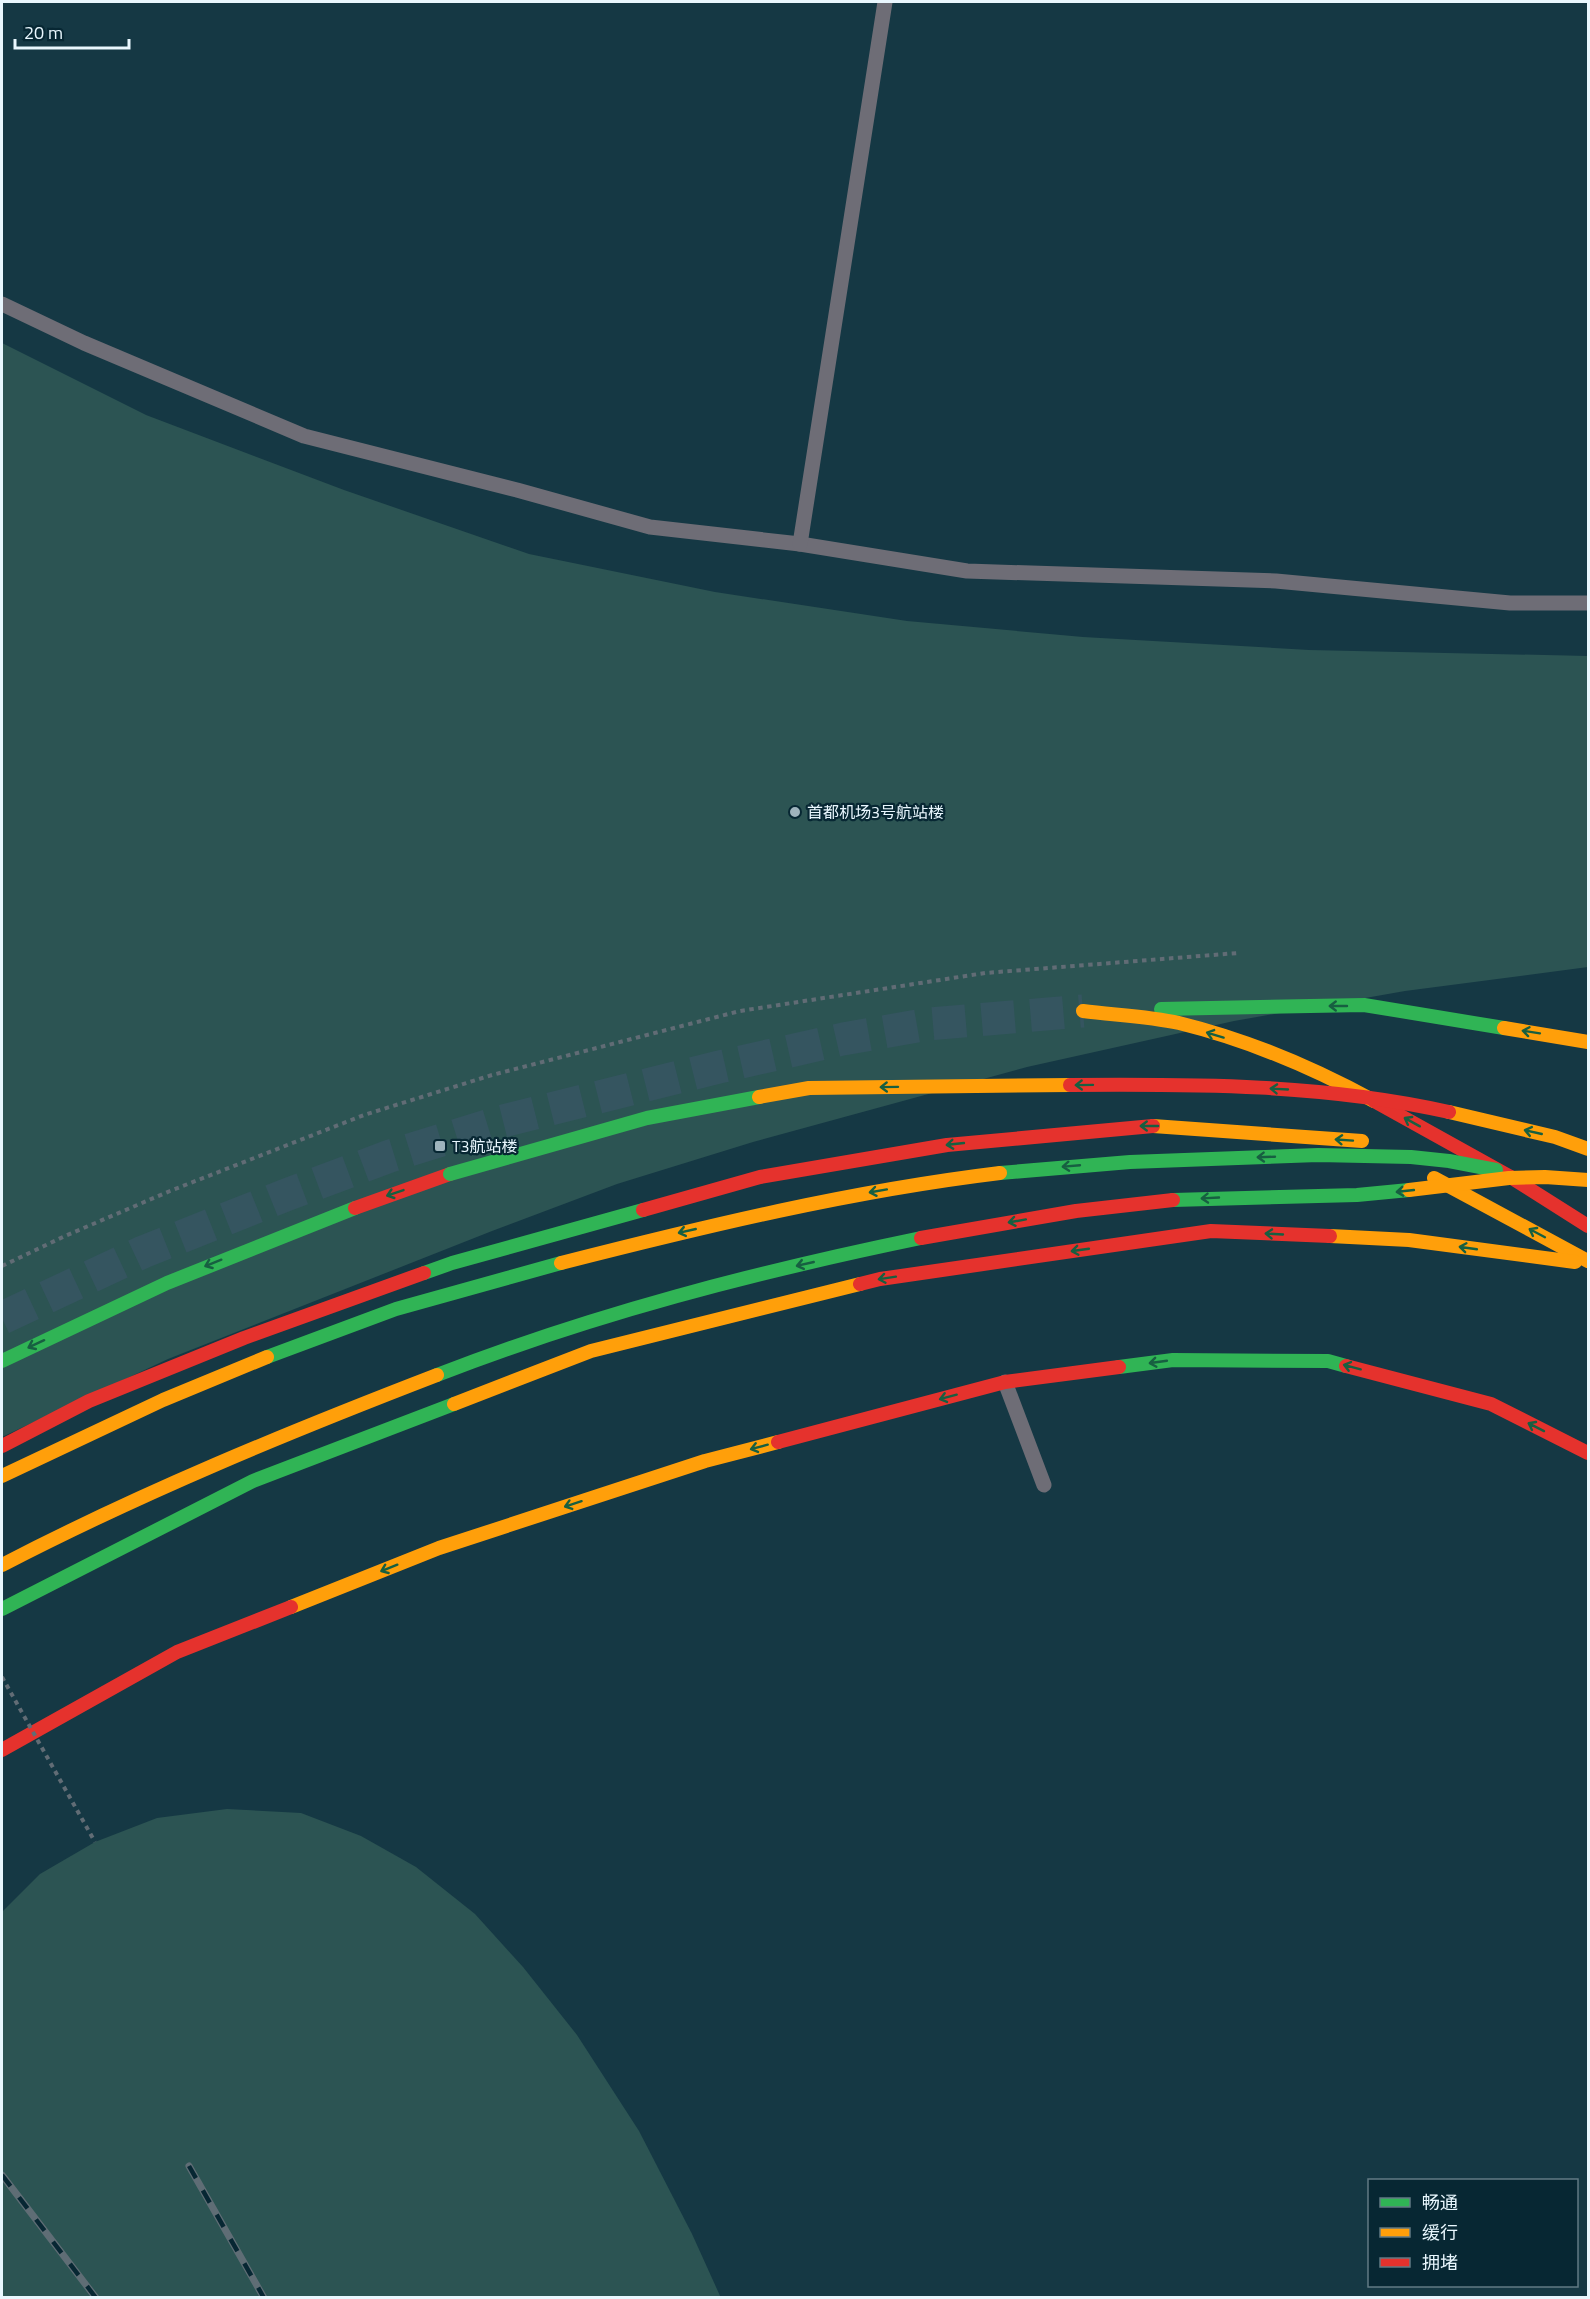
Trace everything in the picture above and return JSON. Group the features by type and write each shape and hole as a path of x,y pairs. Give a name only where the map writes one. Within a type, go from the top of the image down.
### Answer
{"street":[{"path":"1588,1042 1364,1005 1083,1011 1177,1023 1273,1052 1340,1082 1509,1176 1588,1226"},
{"path":"2,1361 178,1278 322,1218 450,1174 647,1118 809,1088 1155,1084 1286,1089 1413,1104 1555,1137 1588,1149"},
{"path":"2,1446 89,1401 244,1338 452,1263 760,1177 947,1144 1147,1126 1366,1142 1588,1262"},
{"path":"2,1476 92,1432 208,1381 288,1348 384,1313 562,1262 804,1205 938,1181 1115,1162 1276,1156 1442,1160 1533,1177 1588,1180"},
{"path":"2,1565 91,1521 226,1460 405,1387 568,1328 782,1269 976,1227 1046,1215 1143,1203 1220,1197 1373,1194 1533,1177"},
{"path":"2,1609 253,1481 591,1351 880,1279 1211,1231 1410,1240 1588,1262"},
{"path":"2,1750 177,1652 439,1548 705,1461 1005,1382 1173,1360 1328,1361 1491,1404 1588,1453"}],"lane":[{"path":"800,544 885,2"},
{"path":"2,304 84,343 304,436 517,489 650,527 800,544 967,571 1276,581 1510,603 1588,603"},
{"path":"1005,1382 1044,1485"}],"path":[{"path":"2,1266 170,1191 364,1115 492,1075 740,1011 985,973 1238,954"},
{"path":"2,1677 94,1842"}],"building":[{"name":"首都机场3号航站楼","path":"2,343 146,415 344,490 529,554 715,592 907,621 1083,637 1309,650 1588,656 1588,967 1405,991 1234,1021 1027,1067 753,1142 617,1184 492,1231 168,1359 2,1437"},
{"path":"227,1809 301,1813 361,1836 416,1867 475,1914 523,1967 577,2035 639,2131 692,2234 721,2298 2,2298 2,1912 40,1874 95,1842 157,1818"}],"tunnel":[{"path":"2,1318 143,1252 286,1195 390,1156 503,1121 719,1067 843,1039 928,1024 1083,1011"}],"railway":[{"path":"189,2166 264,2298"},
{"path":"2,2175 96,2298"}],"traffic: fast":[{"path":"1161,1009 1364,1005 1504,1028"},
{"path":"450,1174 647,1118 759,1097"},
{"path":"1000,1173 1130,1162 1318,1155 1411,1157 1496,1170"},
{"path":"1173,1200 1357,1195 1409,1190"},
{"path":"2,1361 167,1283 355,1208"},
{"path":"424,1273 452,1263 643,1210"},
{"path":"437,1375 556,1333 676,1296 798,1265 921,1238"},
{"path":"267,1357 396,1309 561,1263"},
{"path":"1119,1367 1173,1360 1328,1361 1346,1366"},
{"path":"2,1609 253,1481 454,1404"}],"traffic: slow":[{"path":"1083,1011 1143,1017 1205,1030 1255,1046 1303,1066 1374,1101"},
{"path":"1504,1028 1588,1042"},
{"path":"759,1097 809,1088 1070,1085"},
{"path":"1449,1112 1555,1137 1588,1149"},
{"path":"1153,1126 1362,1141"},
{"path":"561,1263 779,1211 889,1189 1000,1173"},
{"path":"1409,1190 1509,1178 1545,1177 1588,1180"},
{"path":"1434,1178 1588,1261"},
{"path":"1330,1236 1409,1240 1575,1262"},
{"path":"454,1404 591,1351 860,1284"},
{"path":"2,1476 163,1400 267,1357"},
{"path":"2,1565 55,1538 217,1464 437,1375"},
{"path":"291,1607 439,1548 705,1461 778,1442"}],"traffic: jam":[{"path":"1070,1085 1213,1086 1308,1091 1355,1096 1449,1112"},
{"path":"1374,1101 1509,1176 1588,1226"},
{"path":"643,1210 760,1177 947,1145 1153,1126"},
{"path":"355,1208 450,1174"},
{"path":"921,1238 1076,1211 1173,1200"},
{"path":"860,1284 880,1279 1211,1231 1330,1236"},
{"path":"2,1446 89,1401 244,1338 424,1273"},
{"path":"1346,1366 1491,1404 1588,1453"},
{"path":"778,1442 1005,1382 1119,1367"},
{"path":"2,1750 177,1652 291,1607"}],"place":[{"name":"首都机场3号航站楼","path":"795,812"},
{"name":"T3航站楼","path":"440,1146"}]}
